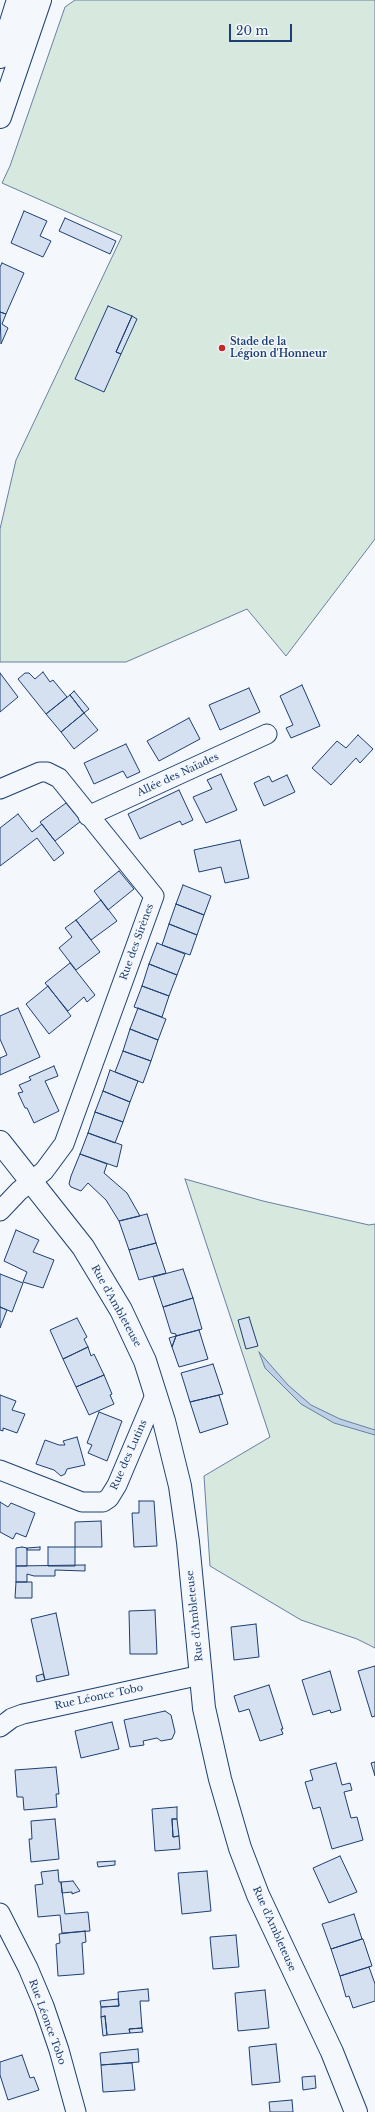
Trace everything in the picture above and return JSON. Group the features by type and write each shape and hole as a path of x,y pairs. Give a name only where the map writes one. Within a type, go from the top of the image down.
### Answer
{"street":[{"path":"0,57 18,0"},
{"path":"0,117 40,0"},
{"name":"Allée des Naïades","path":"88,816 267,734"},
{"name":"Rue des Sirènes","path":"0,789 33,774 47,772 59,778 88,816 154,896 67,1137 58,1154 32,1181"},
{"name":"Rue d'Ambleteuse","path":"0,1142 83,1247 111,1293 138,1346 156,1394 169,1438 185,1512 204,1708 213,1750 240,1848 264,1909 332,2052 356,2112"},
{"path":"0,1211 19,1191 32,1181"},
{"name":"Rue des Lutins","path":"0,1470 82,1502 103,1502 109,1498 118,1485 156,1394"},
{"name":"Rue Léonce Tobo","path":"0,1727 23,1714 201,1675"},
{"name":"Rue Léonce Tobo","path":"0,1913 28,1968 44,2006 59,2050 76,2112"}],"shaded area":[{"name":"Stade de la Légion d'Honneur","path":"75,0 375,0 375,539 286,656 247,609 126,662 0,662 0,529 16,460 122,236 2,183 10,166 65,7"},
{"path":"185,1179 263,1201 369,1225 375,1224 375,1648 357,1639 301,1620 210,1566 204,1476 270,1437"}],"water":[{"path":"259,1352 288,1385 311,1405 340,1419 375,1430 375,1435 334,1423 301,1404 265,1368"}],"building":[{"path":"24,211 47,221 40,236 51,241 43,257 11,243"},
{"path":"65,218 116,241 110,254 59,231"},
{"path":"2,263 24,273 6,314 0,312 0,267"},
{"path":"108,306 132,316 116,352 121,354 104,392 75,379"},
{"path":"0,312 6,314 2,324 8,328 1,344"},
{"path":"132,316 137,319 121,354 116,352"},
{"path":"43,672 50,682 53,680 67,697 46,714 18,679 25,673 29,673 35,679"},
{"path":"0,673 18,697 0,712"},
{"path":"302,685 320,726 291,738 286,728 293,725 280,696"},
{"path":"249,688 260,712 220,730 209,705"},
{"path":"74,691 89,709 84,713 70,695"},
{"path":"70,695 84,713 61,732 46,714"},
{"path":"84,713 98,730 74,749 61,732"},
{"path":"189,718 200,739 159,761 147,741"},
{"path":"358,735 373,749 360,763 356,758 331,785 312,768 337,741 346,748"},
{"path":"126,744 140,772 127,778 123,771 94,784 84,763"},
{"path":"221,774 237,810 206,823 193,797 212,789 207,780"},
{"path":"287,775 295,792 264,806 254,783 269,776 272,782"},
{"path":"179,790 193,820 182,825 180,821 140,839 128,814"},
{"path":"66,803 81,821 55,841 40,822"},
{"path":"18,814 32,832 42,824 64,853 54,861 37,838 0,866 0,828"},
{"path":"240,840 249,878 225,883 221,867 199,872 194,850"},
{"path":"119,871 134,889 108,910 94,891"},
{"path":"183,885 211,896 204,915 176,904"},
{"path":"101,900 117,921 91,940 76,920"},
{"path":"176,904 204,915 197,935 169,924"},
{"path":"76,920 100,952 76,970 59,948 72,937 65,928"},
{"path":"169,924 197,935 190,955 162,945"},
{"path":"157,943 185,954 177,975 149,964"},
{"path":"70,963 95,995 87,1002 84,997 68,1011 45,983"},
{"path":"149,964 177,975 169,996 142,986"},
{"path":"48,986 71,1016 49,1034 26,1004"},
{"path":"142,986 169,996 162,1017 134,1007"},
{"path":"18,1008 40,1057 0,1075 0,1058 7,1055 0,1039 0,1016"},
{"path":"138,1008 166,1019 158,1040 130,1029"},
{"path":"130,1029 158,1040 151,1061 123,1051"},
{"path":"123,1051 151,1061 143,1083 115,1072"},
{"path":"54,1066 58,1076 45,1081 59,1111 34,1123 18,1093 23,1092 19,1085 31,1080 29,1077"},
{"path":"110,1070 138,1081 130,1102 103,1091"},
{"path":"103,1091 130,1102 123,1122 95,1112"},
{"path":"95,1112 123,1122 115,1143 88,1133"},
{"path":"88,1133 122,1145 117,1167 80,1154"},
{"path":"80,1154 107,1164 104,1173 127,1193 140,1216 119,1221 106,1200 88,1183 81,1191 71,1187 69,1184 71,1176"},
{"path":"147,1214 156,1243 129,1250 119,1221"},
{"path":"16,1230 39,1240 33,1252 54,1260 43,1288 23,1282 27,1272 4,1261"},
{"path":"156,1243 166,1273 139,1280 129,1250"},
{"path":"183,1269 193,1298 163,1307 153,1277"},
{"path":"0,1274 23,1283 12,1312 0,1307"},
{"path":"193,1298 202,1329 176,1336 176,1334 171,1333 163,1307"},
{"path":"0,1307 7,1310 0,1328"},
{"path":"249,1317 258,1346 246,1349 238,1320"},
{"path":"77,1318 87,1337 84,1339 88,1347 63,1359 50,1330"},
{"path":"199,1330 208,1359 179,1367 172,1347 176,1336"},
{"path":"176,1336 172,1347 169,1338"},
{"path":"88,1347 91,1356 94,1354 104,1375 76,1387 63,1359"},
{"path":"213,1364 223,1394 190,1402 181,1373"},
{"path":"104,1375 112,1394 110,1395 114,1404 89,1415 76,1387"},
{"path":"0,1395 16,1401 12,1410 25,1414 17,1433 3,1428 3,1431 0,1430"},
{"path":"219,1395 228,1424 200,1433 190,1402"},
{"path":"99,1412 122,1421 107,1461 88,1453 92,1445 87,1443"},
{"path":"77,1437 85,1465 67,1469 65,1474 61,1476 54,1470 36,1464 45,1440 59,1445 65,1445 63,1441"},
{"path":"139,1501 154,1501 157,1546 134,1547 132,1513 139,1513"},
{"path":"0,1502 8,1507 11,1503 35,1513 26,1537 16,1533 13,1539 0,1532"},
{"path":"101,1521 102,1547 75,1547 75,1522"},
{"path":"40,1547 40,1550 27,1550 27,1548"},
{"path":"48,1547 75,1547 75,1566 48,1566"},
{"path":"16,1548 27,1548 27,1566 16,1566"},
{"path":"85,1565 85,1571 55,1570 55,1576 34,1576 27,1574 27,1582 16,1582 16,1566"},
{"path":"16,1582 32,1582 32,1598 15,1598"},
{"path":"155,1610 157,1654 130,1654 129,1611"},
{"path":"56,1613 69,1675 45,1680 31,1619"},
{"path":"256,1624 259,1657 234,1660 231,1627"},
{"path":"375,1666 375,1716 372,1717 358,1671"},
{"path":"330,1671 341,1710 331,1713 330,1710 313,1715 302,1680"},
{"path":"43,1674 45,1680 37,1682 36,1676"},
{"path":"269,1685 283,1729 281,1729 283,1734 260,1741 249,1709 239,1712 234,1696"},
{"path":"165,1711 171,1715 175,1732 172,1739 161,1741 157,1738 143,1741 144,1745 130,1747 124,1720"},
{"path":"112,1722 119,1749 81,1758 75,1731"},
{"path":"375,1762 375,1776 371,1763"},
{"path":"336,1763 342,1785 350,1783 352,1790 344,1792 351,1818 357,1817 363,1840 332,1849 320,1807 313,1809 305,1782 313,1780 310,1770"},
{"path":"56,1767 59,1794 56,1794 57,1807 24,1810 23,1797 17,1797 15,1770"},
{"path":"177,1807 177,1819 172,1819 173,1837 179,1836 180,1849 155,1851 152,1809"},
{"path":"55,1819 59,1859 31,1862 29,1839 32,1839 31,1821"},
{"path":"172,1819 177,1819 179,1836 173,1837"},
{"path":"340,1856 357,1892 329,1903 313,1868"},
{"path":"115,1861 115,1865 98,1867 97,1862"},
{"path":"58,1870 65,1914 88,1912 90,1931 62,1933 60,1915 38,1917 35,1885 43,1884 41,1872"},
{"path":"207,1871 211,1911 182,1914 178,1873"},
{"path":"73,1881 80,1891 72,1894 72,1892 62,1893 61,1882"},
{"path":"354,1914 362,1939 331,1949 322,1924"},
{"path":"85,1931 86,1942 82,1943 84,1974 58,1976 56,1944 60,1943 59,1934"},
{"path":"236,1935 239,1967 213,1969 210,1937"},
{"path":"363,1939 372,1966 340,1976 331,1949"},
{"path":"369,1967 375,1984 375,2001 353,2008 349,1996 346,1997 340,1976"},
{"path":"148,1989 149,2001 140,2001 142,2028 129,2029 130,2033 107,2035 105,2016 101,2017 101,2007 119,2006 118,1992"},
{"path":"265,1990 269,2028 238,2031 235,1993"},
{"path":"118,1999 119,2006 101,2007 100,2001"},
{"path":"105,2016 107,2035 103,2036 101,2017"},
{"path":"142,2028 143,2032 130,2033 129,2029"},
{"path":"276,2044 280,2082 252,2085 249,2047"},
{"path":"138,2049 139,2062 101,2065 100,2053"},
{"path":"22,2055 30,2078 34,2077 39,2090 8,2100 0,2075 0,2062"},
{"path":"132,2063 135,2090 103,2092 101,2065"},
{"path":"315,2076 316,2088 303,2090 302,2077"},
{"path":"292,2100 293,2112 270,2112 269,2102"}],"place":[{"name":"Stade de la Légion d'Honneur","path":"222,348"}]}
